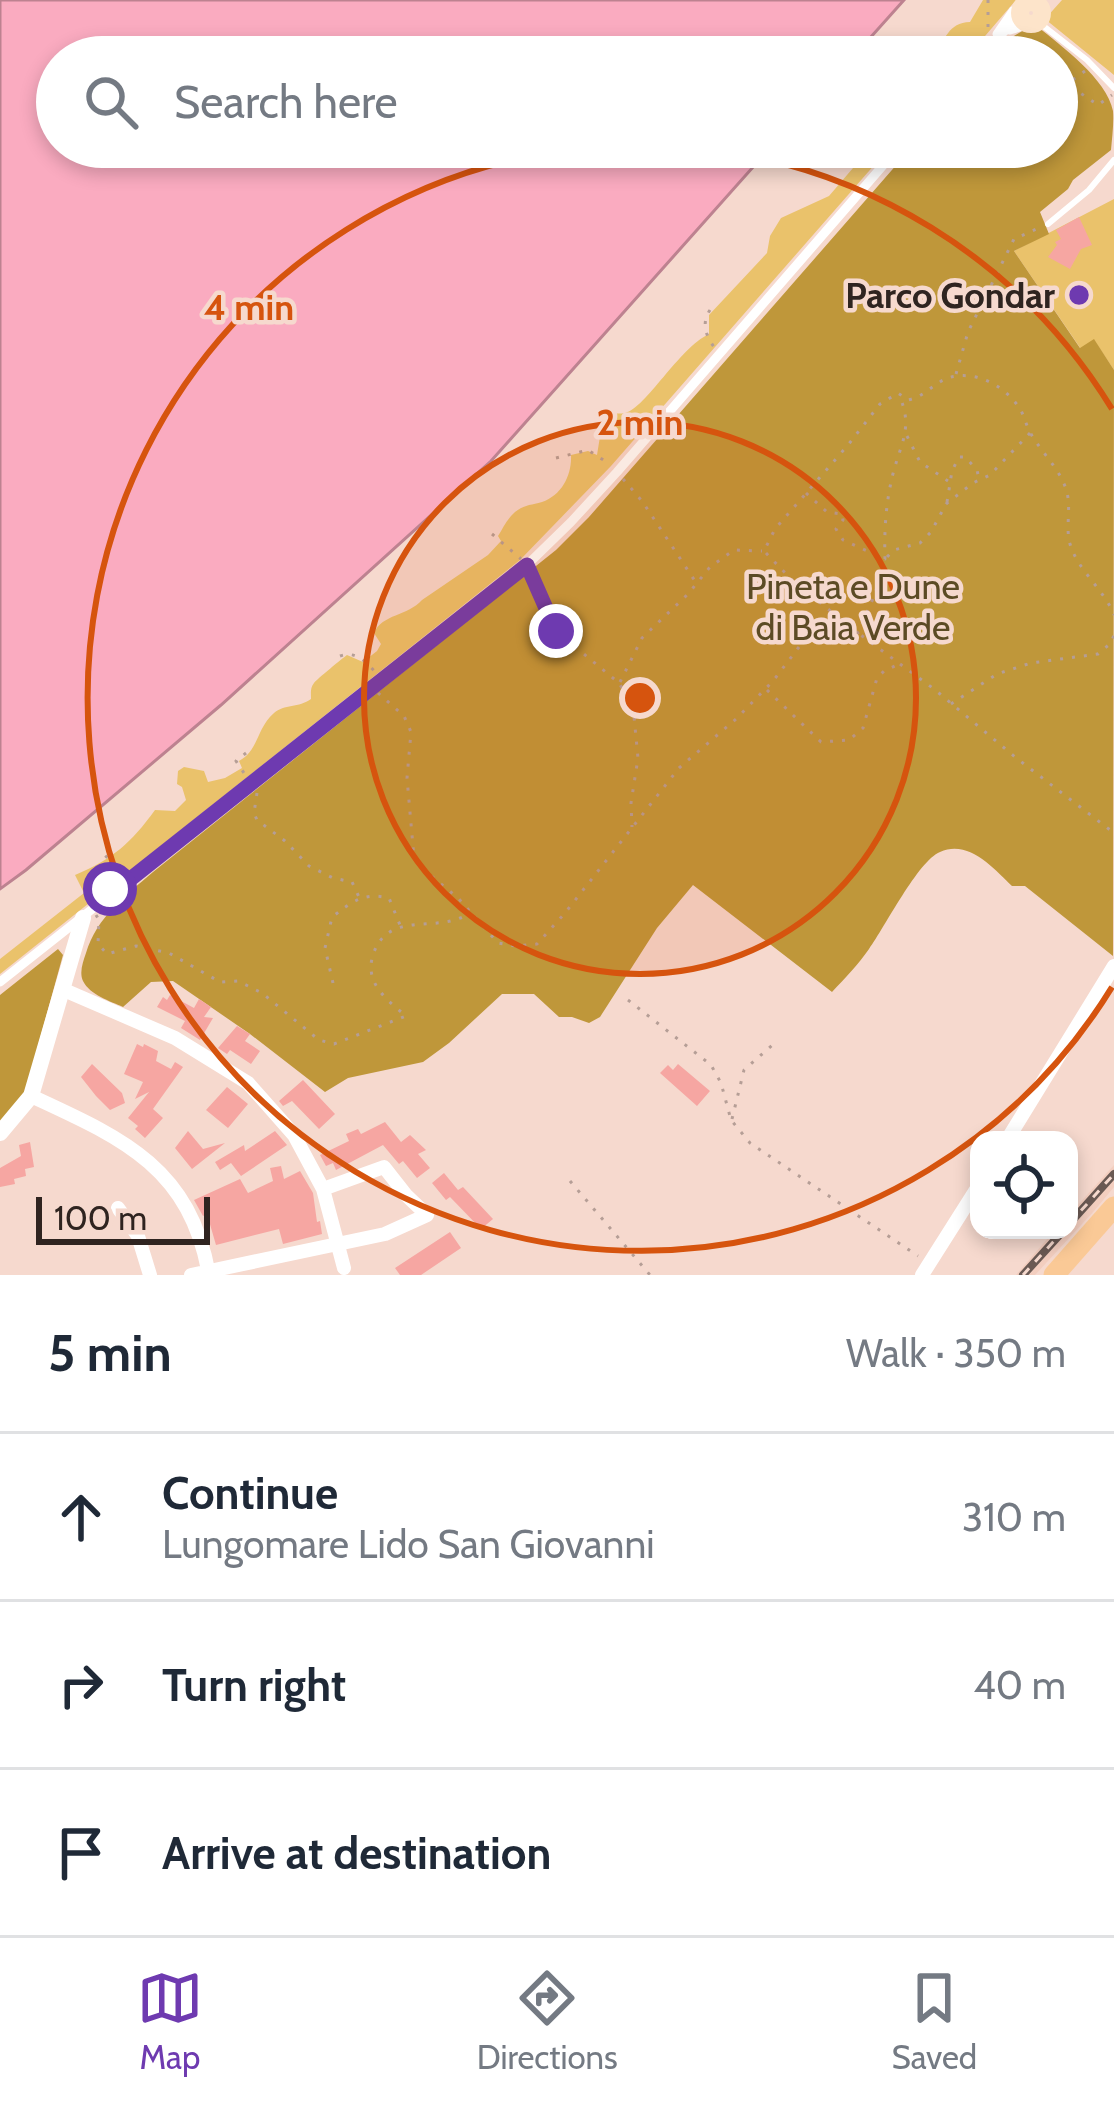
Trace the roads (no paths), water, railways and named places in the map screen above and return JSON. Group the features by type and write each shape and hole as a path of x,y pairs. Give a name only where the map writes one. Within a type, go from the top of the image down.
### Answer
{"main road":[{"path":"1054,1275 1114,1207"},
{"path":"1069,1275 1094,1228"}],"street":[{"path":"997,36 1005,20 1032,9"},
{"path":"999,36 1032,9"},
{"path":"0,982 527,565 617,472 881,168"},
{"path":"0,1133 31,1096 88,914"},
{"path":"1013,1131 1114,966"},
{"path":"64,990 175,1038 248,1083 294,1136 323,1189 344,1268"},
{"path":"31,1096 110,1133 161,1172 191,1212 208,1273"},
{"path":"191,1275 385,1234 427,1215 384,1167 323,1189"},
{"path":"926,1269 970,1199"},
{"path":"118,1208 138,1236 150,1275"}],"lane":[{"path":"1032,9 1061,36"},
{"path":"1078,51 1114,91"},
{"path":"1048,224 1089,190 1114,160"}],"railway":[{"path":"1078,1214 1114,1174"},
{"path":"1023,1275 1056,1239"}],"place":[{"name":"Parco Gondar","path":"1079,295"}],"park label":[{"name":"Pineta e Dune di Baia Verde","path":"853,606"}]}
